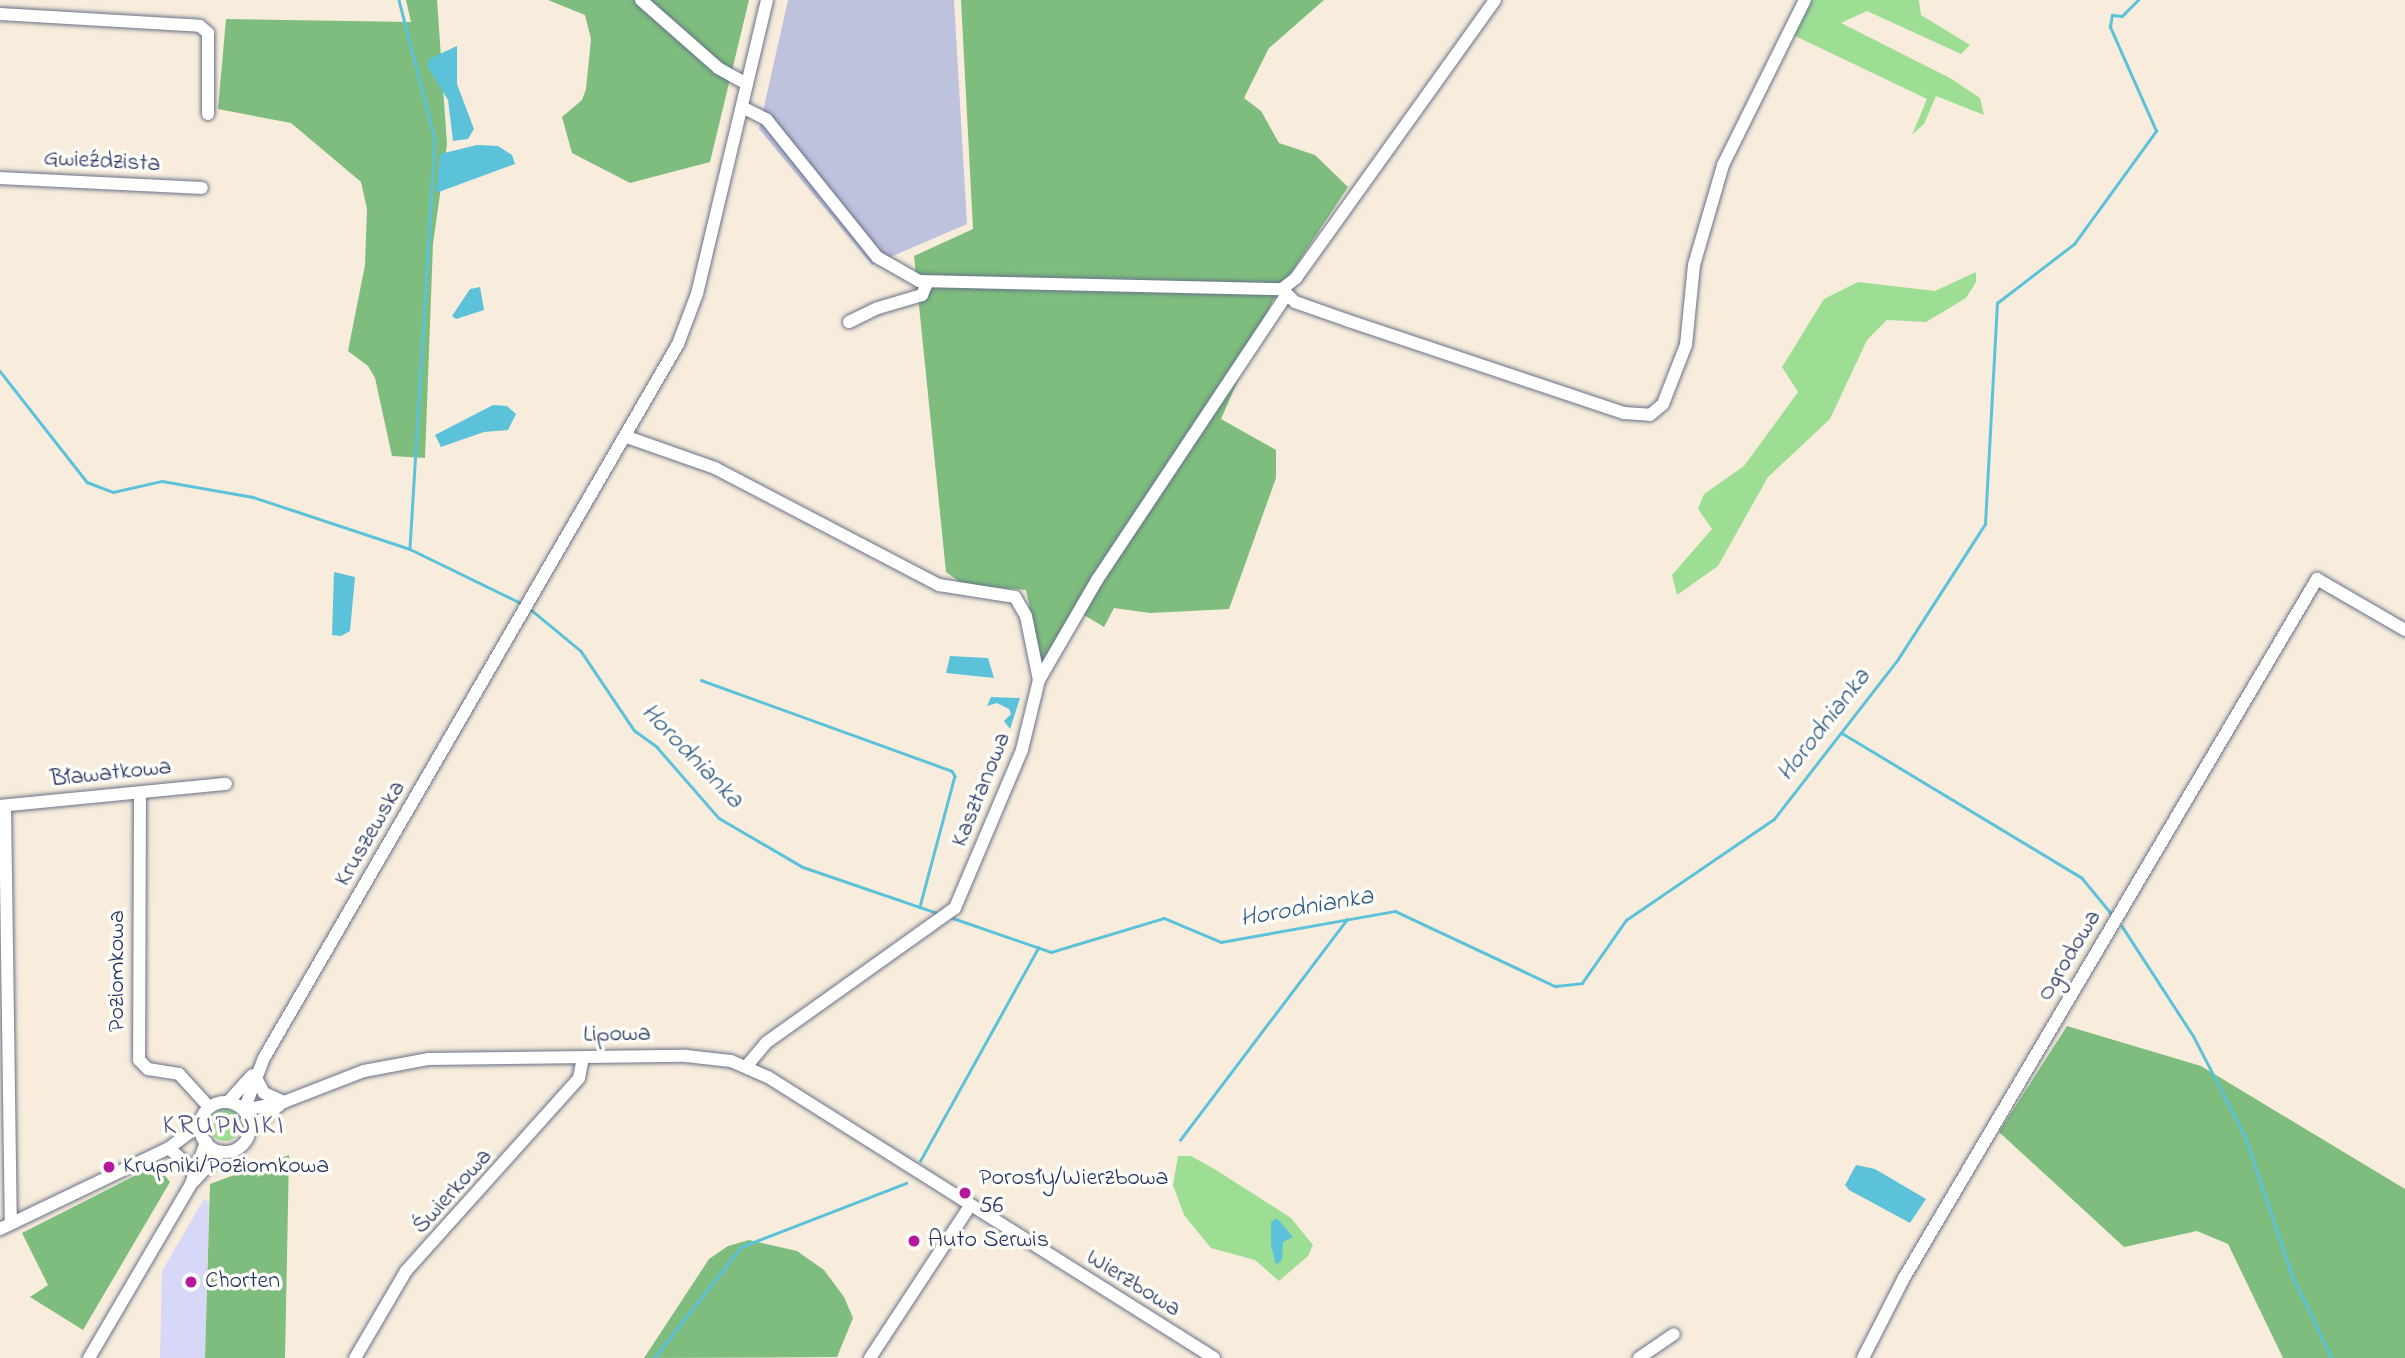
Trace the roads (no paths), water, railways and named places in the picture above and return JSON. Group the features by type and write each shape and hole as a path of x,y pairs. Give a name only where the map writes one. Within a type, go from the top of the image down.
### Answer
{"street":[{"path":"641,0 718,68 747,84"},
{"name":"Kruszewska","path":"244,1110 256,1073 678,344 697,294 767,0"},
{"path":"1039,680 1097,580 1283,293 1495,0"},
{"path":"742,107 767,120 877,257 902,275 927,283 1283,293 1624,413 1650,415 1663,404 1686,345 1694,265 1723,165 1805,0"},
{"path":"0,14 200,26 208,33 208,114"},
{"name":"Gwieździsta","path":"0,178 202,188"},
{"path":"849,322 878,307 922,295 927,283"},
{"path":"626,437 715,468 939,584 1015,597 1026,616 1039,680"},
{"name":"Ogrodowa","path":"1863,1358 1904,1278 2317,579 2405,630"},
{"name":"Kasztanowa","path":"747,1066 766,1043 947,916 1022,750 1039,680"},
{"name":"Bławatkowa","path":"2,806 226,784"},
{"name":"Poziomkowa","path":"140,793 139,1060 148,1069 179,1074 209,1107"},
{"path":"2,806 6,1226 171,1147 200,1125 209,1107 228,1102 244,1110 251,1128 239,1148 221,1152 193,1178"},
{"name":"Świerkowa","path":"355,1358 406,1271 579,1078 583,1057"},
{"name":"Lipowa","path":"244,1110 284,1102 364,1071 401,1062 711,1057 747,1066 923,1179"},
{"path":"256,1073 264,1093 284,1102"},
{"name":"Kruszewska","path":"228,1102 256,1073"},
{"name":"Lipowa","path":"251,1128 284,1102"},
{"path":"200,1125 206,1142 221,1152"},
{"path":"171,1147 206,1142"},
{"path":"89,1358 193,1178 206,1142"},
{"path":"171,1147 193,1178"},
{"name":"Wierzbowa","path":"923,1179 1214,1358"},
{"path":"870,1358 970,1208"},
{"path":"1639,1358 1674,1334"}],"water":[{"path":"457,46 457,84 474,129 468,139 453,141 448,100 427,66 429,59"},
{"path":"477,145 498,146 512,155 515,164 436,193 440,154"},
{"path":"480,287 484,310 456,319 452,316 470,289"},
{"path":"493,405 507,406 516,414 508,430 484,432 441,447 435,435"},
{"path":"334,572 355,577 350,631 341,636 332,635"},
{"path":"950,656 988,658 994,678 946,673"},
{"path":"991,697 1020,698 1010,729 1004,721 1011,714 1009,709 997,703 987,706"},
{"path":"1856,1165 1875,1169 1926,1199 1910,1223 1849,1190 1845,1185"},
{"path":"1277,1218 1293,1237 1283,1242 1282,1260 1276,1265 1271,1245 1271,1222"}],"waterway":[{"path":"399,0 435,139 410,548"},
{"name":"Horodnianka","path":"950,917 1051,952 1164,918 1221,942 1395,911 1555,986 1582,983 1626,920 1774,819 1898,659 1985,524 1997,303 2074,244 2156,131 2110,27 2112,15 2122,16 2138,0"},
{"name":"Horodnianka","path":"0,371 87,482 113,492 162,481 253,497 410,549 523,604"},
{"name":"Horodnianka","path":"529,608 581,651 634,730 657,747 719,818 803,867 940,914"},
{"path":"701,680 952,771 955,776 920,907"},
{"path":"1842,733 2082,878 2111,913"},
{"path":"1180,1140 1347,919"},
{"path":"2122,926 2194,1037 2245,1136 2293,1277 2332,1358"},
{"path":"920,1161 1038,948"},
{"path":"654,1358 741,1247 906,1183"}],"place":[{"name":"Krupniki/Poziomkowa","path":"109,1167"},
{"name":"Porosły/Wierzbowa 56","path":"965,1193"},
{"name":"Auto Serwis","path":"914,1241"},
{"name":"Chorten","path":"191,1282"}],"district":[{"name":"KRUPNIKI","path":"224,1127"}]}
